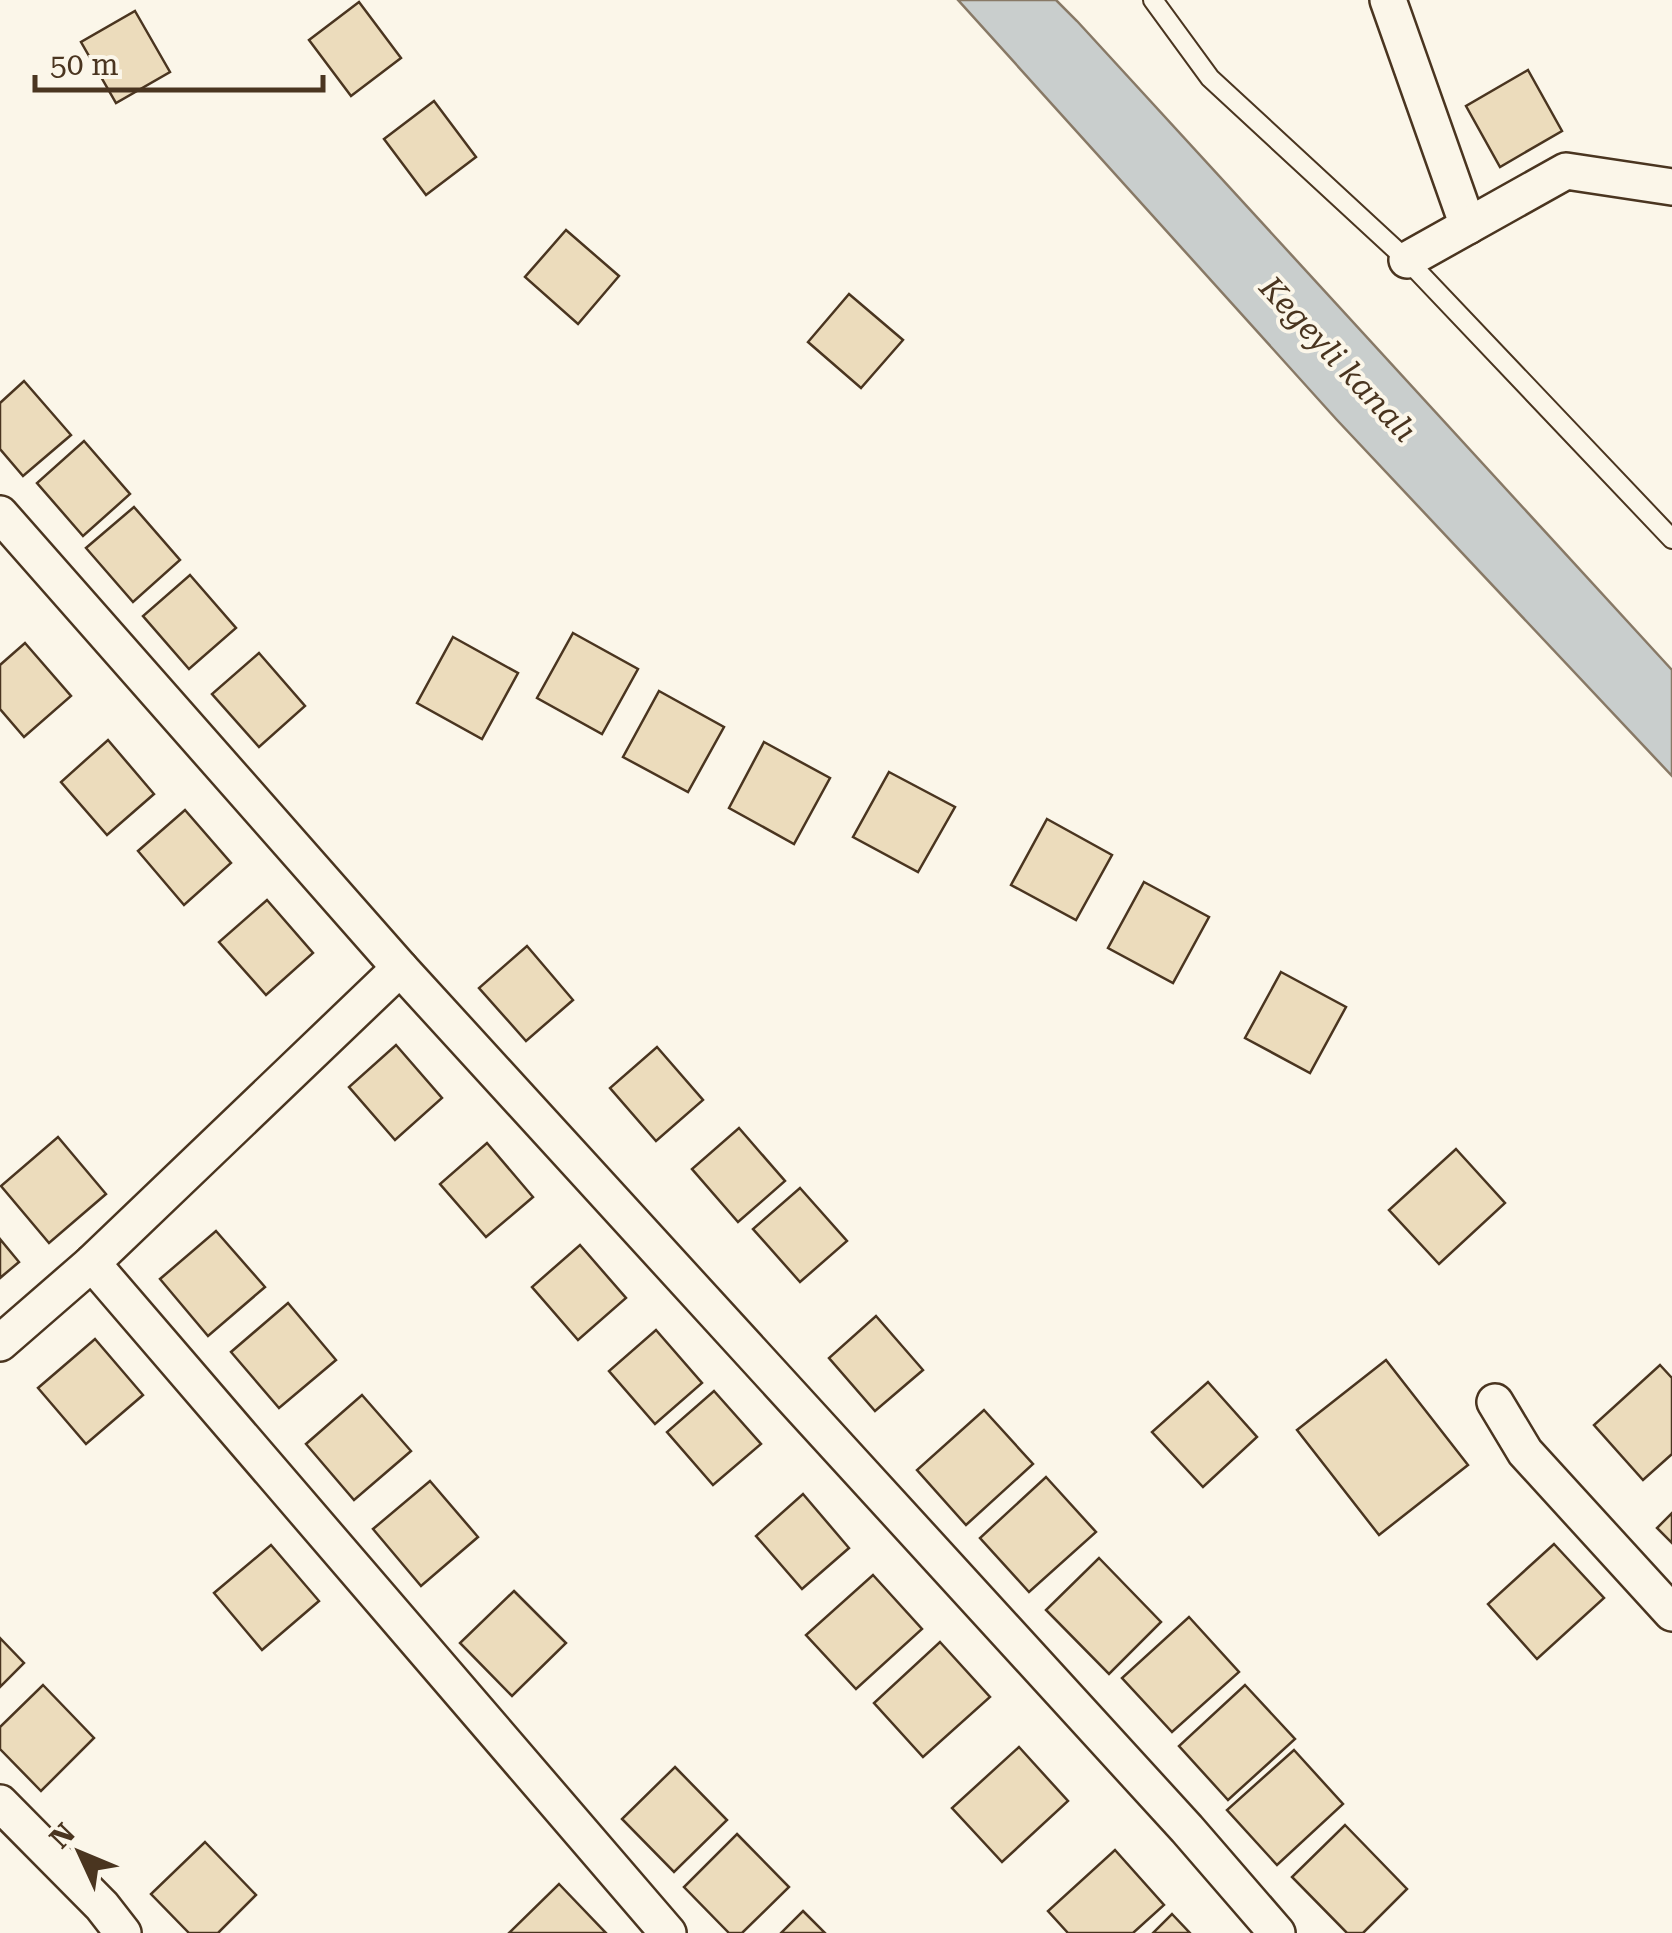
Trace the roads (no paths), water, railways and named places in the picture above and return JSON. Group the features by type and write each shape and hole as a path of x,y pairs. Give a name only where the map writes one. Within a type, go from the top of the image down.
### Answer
{"street":[{"path":"1388,0 1468,226"},
{"path":"1406,260 1566,170 1672,187"},
{"path":"0,514 400,968 1188,1829 1278,1933"},
{"path":"0,1343 92,1263 400,968"},
{"path":"92,1263 668,1933"},
{"path":"1495,1402 1525,1452 1672,1613"},
{"path":"0,1803 102,1906 123,1933"}],"lane":[{"path":"1153,0 1210,78 1406,260 1672,539"}],"water":[{"name":"Kegeyli kanalı","path":"958,0 1056,0 1077,21 1672,670 1672,776 1337,420"}]}
